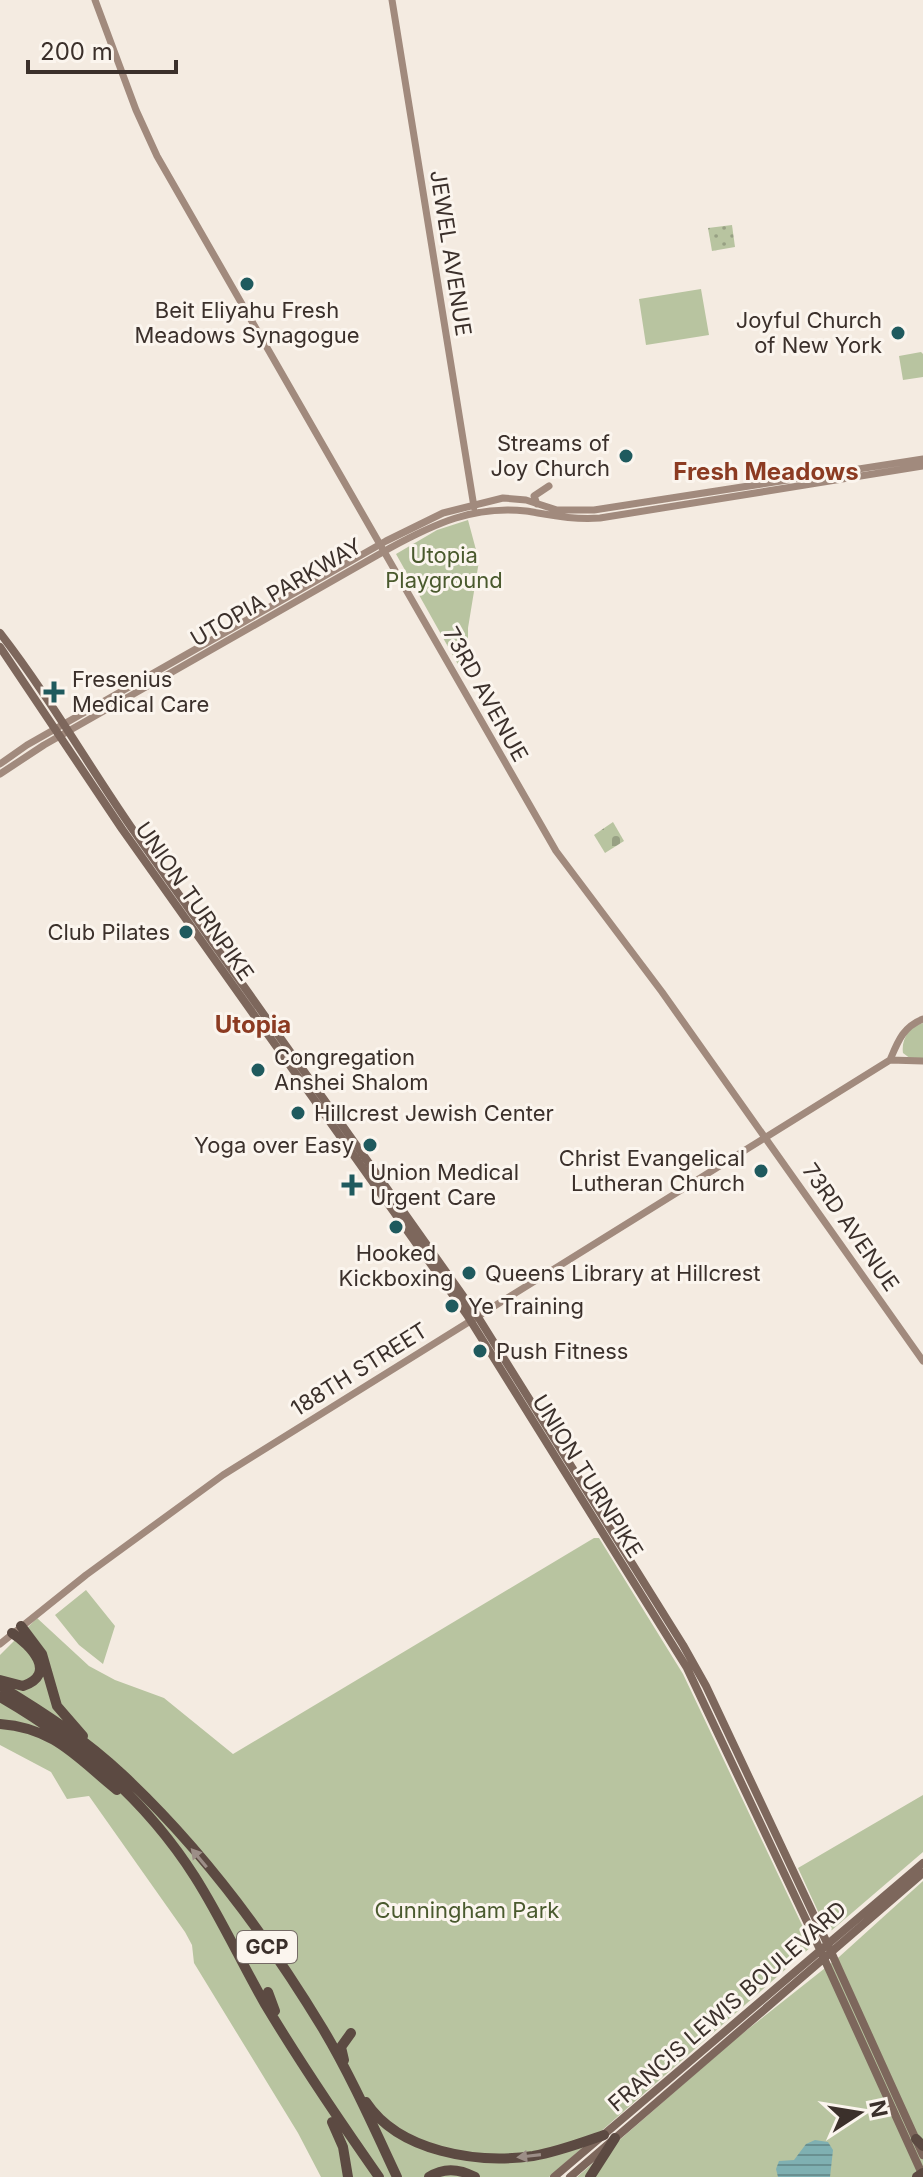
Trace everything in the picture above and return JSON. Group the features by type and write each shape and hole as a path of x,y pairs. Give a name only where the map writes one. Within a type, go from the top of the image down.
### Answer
{"highway":[{"path":"0,1683 23,1686 36,1679 39,1672 36,1655 16,1629"},
{"path":"16,1629 42,1654 57,1706 94,1751"},
{"name":"GCP","path":"0,1683 94,1751 150,1802 215,1877 318,2021 397,2177"},
{"name":"GCP","path":"0,1697 71,1742 112,1777 150,1817 183,1859 290,2046 379,2177"},
{"path":"0,1704 54,1740 150,1817"},
{"path":"0,1724 32,1728 54,1740"},
{"path":"215,1877 254,1937"},
{"path":"212,1905 239,1946"},
{"path":"283,1984 291,1990 378,2137"},
{"path":"268,1992 322,2096"},
{"path":"318,2021 331,2030 351,2033 341,2050 353,2087 393,2130 419,2144 443,2151 492,2157 531,2156 604,2135"},
{"path":"290,2046 338,2135 348,2177"},
{"path":"590,2177 615,2138"},
{"path":"429,2177 452,2170 464,2171 475,2177"}],"main road":[{"name":"UNION TURNPIKE","path":"0,633 62,730"},
{"name":"UNION TURNPIKE","path":"0,647 131,827 475,1319 687,1668 920,2142 923,2155"},
{"name":"FRANCIS LEWIS BOULEVARD","path":"570,2177 923,1863"},
{"name":"FRANCIS LEWIS BOULEVARD","path":"554,2177 825,1950 923,1873"},
{"name":"UNION TURNPIKE","path":"825,1950 921,2175"}],"street":[{"name":"73RD AVENUE","path":"95,0 150,143 556,851 662,992 923,1361"},
{"name":"JEWEL AVENUE","path":"392,0 474,509"},
{"name":"UTOPIA PARKWAY","path":"474,509 503,498 568,511 594,510 923,459"},
{"name":"UTOPIA PARKWAY","path":"0,764 443,513 474,509 525,511 559,518 600,518 923,466"},
{"path":"537,504 534,496 549,486"},
{"name":"UTOPIA PARKWAY","path":"0,774 62,730"},
{"path":"923,1019 907,1028 890,1060 923,1061"},
{"path":"897,1043 900,1053 909,1062"},
{"name":"188TH STREET","path":"0,1644 223,1475 890,1060"}],"green space":[{"path":"732,225 735,247 712,251 708,228"},
{"path":"701,289 709,335 646,345 639,299"},
{"path":"921,352 923,377 903,380 899,356"},
{"name":"Utopia Playground","path":"468,520 479,561 468,628 468,676 465,677 396,554 437,530"},
{"path":"613,822 624,841 605,853 594,835"},
{"path":"923,1023 923,1058 911,1059 903,1053 905,1039 910,1030"},
{"name":"Cunningham Park","path":"594,1538 599,1538 683,1674 812,1946 549,2177 321,2177 298,2133 194,1963 192,1945 185,1932 89,1796 67,1799 51,1772 0,1745 0,1655 37,1618 89,1666 115,1680 164,1698 233,1754"},
{"path":"86,1590 115,1626 103,1664 79,1645 55,1615"},
{"path":"923,1795 923,1852 832,1930 827,1931 798,1868"},
{"path":"923,1881 923,2177 577,2177 733,2041 839,1957"}],"water":[{"path":"815,2140 828,2142 833,2150 830,2177 778,2177 776,2169 779,2161 794,2160 806,2144"}],"place":[{"name":"Beit Eliyahu Fresh Meadows Synagogue","path":"247,284"},
{"name":"Joyful Church of New York","path":"898,333"},
{"name":"Streams of Joy Church","path":"626,456"},
{"name":"Fresenius Medical Care","path":"54,692"},
{"name":"Club Pilates","path":"186,932"},
{"name":"Congregation Anshei Shalom","path":"258,1070"},
{"name":"Hillcrest Jewish Center","path":"298,1113"},
{"name":"Yoga over Easy","path":"370,1145"},
{"name":"Christ Evangelical Lutheran Church","path":"761,1171"},
{"name":"Union Medical Urgent Care","path":"352,1185"},
{"name":"Hooked Kickboxing","path":"396,1227"},
{"name":"Queens Library at Hillcrest","path":"469,1273"},
{"name":"Ye Training","path":"452,1306"},
{"name":"Push Fitness","path":"480,1351"}],"district":[{"name":"Fresh Meadows","path":"766,471"},
{"name":"Utopia","path":"253,1024"}]}
